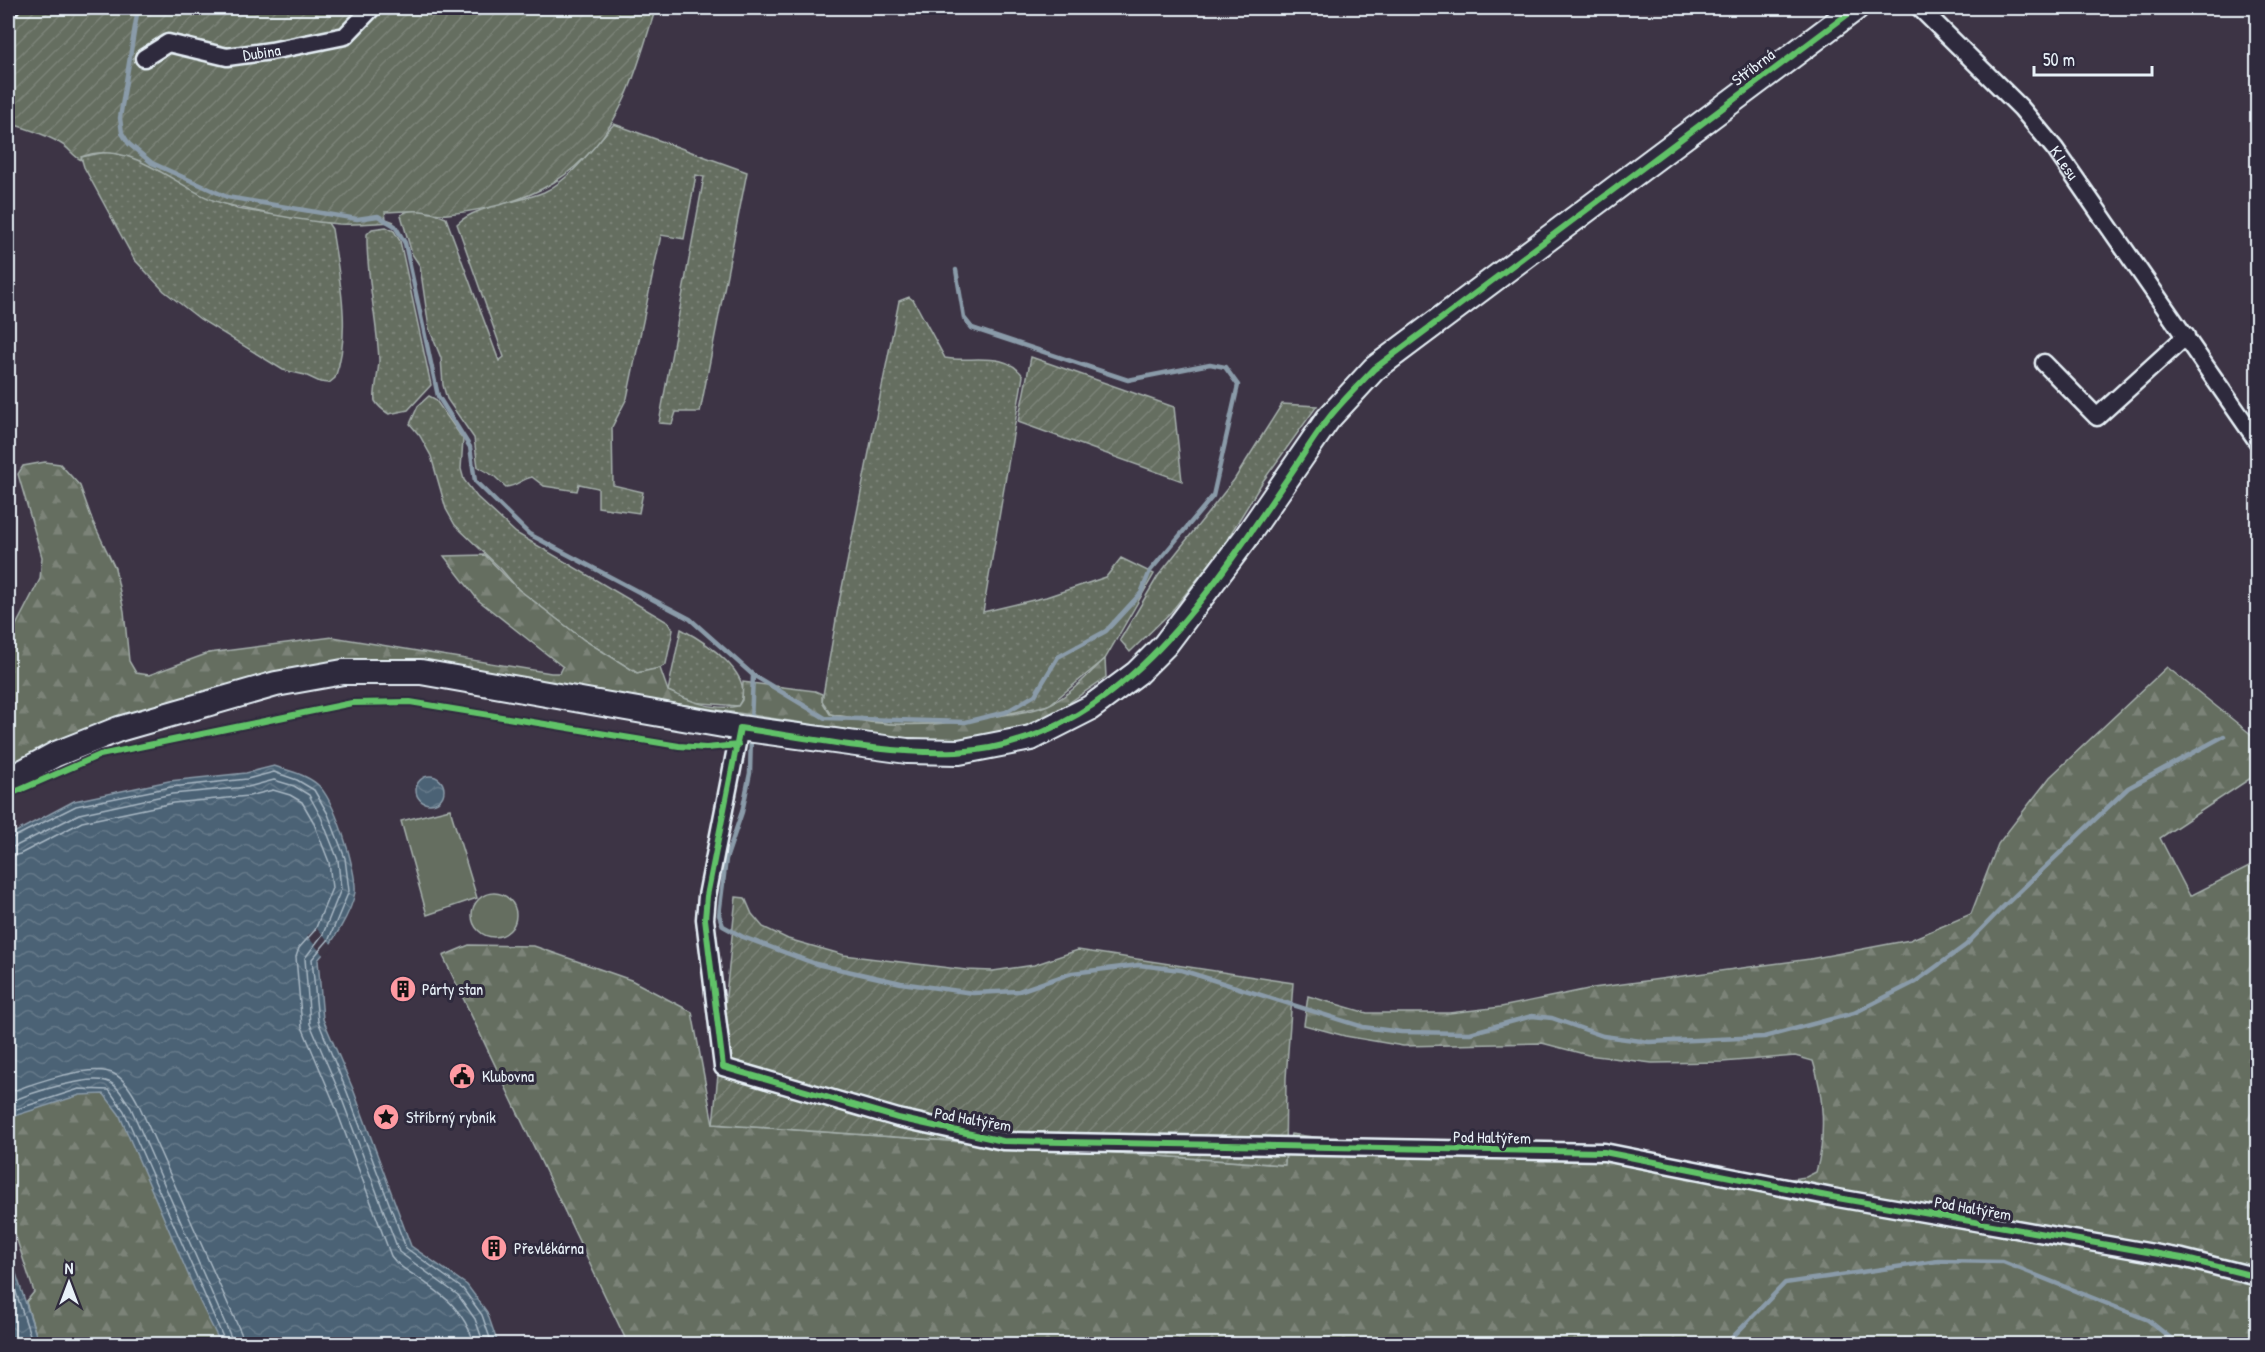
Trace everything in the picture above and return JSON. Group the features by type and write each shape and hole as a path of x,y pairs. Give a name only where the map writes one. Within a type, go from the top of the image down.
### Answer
{"street":[{"name":"Dubina","path":"144,58 168,43 227,57 345,36 372,8"},
{"name":"Stříbrná","path":"8,780 56,754 119,729 276,684 343,672 421,672 740,728 908,751 959,752 1031,738 1090,708 1137,673 1165,645 1245,539 1328,419 1374,369 1856,8"},
{"name":"K Lesu","path":"1920,8 2020,108 2055,149 2258,442"},
{"path":"2044,363 2097,417 2186,336"},
{"name":"Pod Haltýřem","path":"740,728 707,896 705,919 723,1067 898,1119 1003,1141 1604,1152 1832,1197 2182,1258 2258,1277"}],"green space":[{"path":"8,8 656,8 630,87 610,125 594,148 575,167 554,182 531,194 478,210 445,214 416,211 385,212 386,219 394,222 339,224 296,219 225,204 207,198 137,160 119,154 100,153 81,157 82,160 50,138 8,123"},
{"path":"614,124 747,172 700,412 676,412 672,424 659,423 704,177 696,175 684,239 661,235 627,398 612,427 613,485 643,492 639,513 598,507 598,488 579,484 577,491 544,486 532,477 506,487 494,476 478,467 474,438 447,399 443,385 441,358 429,328 420,266 412,254 401,215 417,210 446,218 499,361 504,357 457,224 475,213 534,196 554,186 573,170"},
{"path":"106,152 131,156 237,209 328,223 332,229 338,266 343,323 343,342 335,378 329,383 320,382 305,375 283,370 200,319 164,291 134,259 84,167 81,157"},
{"path":"386,227 394,231 400,241 431,385 408,410 389,414 375,401 379,360 367,250 367,234 372,229"},
{"path":"909,297 914,301 945,358 998,360 1016,368 1023,376 983,612 1046,597 1106,577 1121,558 1154,574 1105,659 1049,705 982,719 896,725 830,714 822,701 838,608 899,301"},
{"path":"1031,357 1174,407 1182,481 1018,422"},
{"path":"429,396 435,399 463,439 461,469 464,480 477,497 516,533 669,623 673,630 666,664 660,668 637,673 584,640 518,589 501,569 455,525 446,509 431,456 410,424 418,406"},
{"path":"1282,404 1317,406 1263,481 1220,551 1171,612 1130,652 1120,640 1158,576 1234,480"},
{"path":"45,462 60,464 80,486 93,522 115,568 124,611 129,661 136,673 149,675 209,653 333,637 560,673 563,667 478,600 444,556 485,555 518,589 584,640 637,673 660,668 668,691 711,706 738,706 742,700 743,682 815,691 822,694 822,701 830,714 851,719 895,724 938,724 1026,712 1043,707 1071,690 1105,659 1106,677 1050,716 996,737 921,741 410,663 325,663 201,693 96,727 8,770 8,641 40,579 42,557 18,474 23,466"},
{"path":"681,629 715,651 735,672 741,683 743,695 738,706 690,702 668,691"},
{"path":"2167,667 2257,739 2257,774 2160,838 2190,896 2257,862 2257,1344 628,1344 443,956 469,945 534,946 631,980 692,1012 713,1124 1284,1165 1291,1134 1353,1142 1477,1145 1791,1179 1806,1177 1816,1172 1822,1131 1820,1088 1813,1061 1795,1056 1722,1062 1652,1063 1588,1055 1542,1043 1403,1046 1345,1036 1304,1025 1308,996 1367,1013 1449,1013 1501,1007 1593,988 1810,959 1910,940 1971,914 1998,844 2050,777"},
{"path":"450,809 477,898 427,915 401,821"},
{"path":"494,893 509,900 516,915 509,930 494,937 479,930 472,915 479,900"},
{"path":"736,897 745,898 752,914 763,927 788,939 844,955 966,970 993,971 1034,965 1078,950 1293,983 1286,1078 1285,1165 713,1124"},
{"path":"106,1091 120,1111 222,1344 39,1344 26,1302 34,1292 8,1213 8,1116 81,1092"}],"water":[{"name":"Stříbrný rybník","path":"274,766 307,778 324,792 343,835 355,882 355,892 350,909 335,937 318,960 323,1019 353,1089 411,1246 467,1285 487,1312 498,1344 221,1344 200,1302 119,1114 104,1094 80,1095 8,1118 8,836 74,801 169,781 246,773"},
{"path":"430,776 440,780 444,790 440,800 430,804 420,800 416,790 420,780"},
{"path":"8,1249 39,1344 8,1344"}],"pier":[{"path":"317,928 334,947 324,956 307,936"}],"waterway":[{"path":"138,8 120,118 122,133 129,144 152,163 227,197 357,219 378,216 395,226 405,243 438,396 470,447 475,481 529,534 690,619 753,675 825,718 965,722 1006,712 1035,695 1058,657 1106,631 1141,593 1150,571 1213,496 1238,385 1225,367 1210,364 1128,380 972,328 964,318 956,270"},
{"path":"751,722 753,675"},
{"path":"751,736 750,773 742,812 726,859 719,915 723,926 743,937 816,964 901,983 973,993 1019,991 1072,973 1139,965 1181,970 1363,1027 1401,1032 1470,1033 1532,1016 1552,1018 1603,1036 1649,1042 1764,1037 1854,1013 1915,982 1966,945 2128,788 2224,736"},
{"path":"1726,1344 1785,1283 1938,1261 2003,1262 2148,1320 2178,1344"}],"cycle path":[{"path":"1856,8 1374,369 1323,426 1224,570 1189,615 1151,656 1110,693 1064,722 1014,743 957,752 875,748 740,728 707,896 705,919 723,1067 898,1118 1003,1141 1604,1152 1832,1197 2182,1258 2258,1277"},
{"path":"8,795 100,755 352,703 410,702 679,746 706,748 738,745"}],"place":[{"name":"Párty stan","path":"403,989"},
{"name":"Klubovna","path":"462,1076"},
{"name":"Stříbrný rybník","path":"386,1117"},
{"name":"Převlékárna","path":"494,1248"}]}
